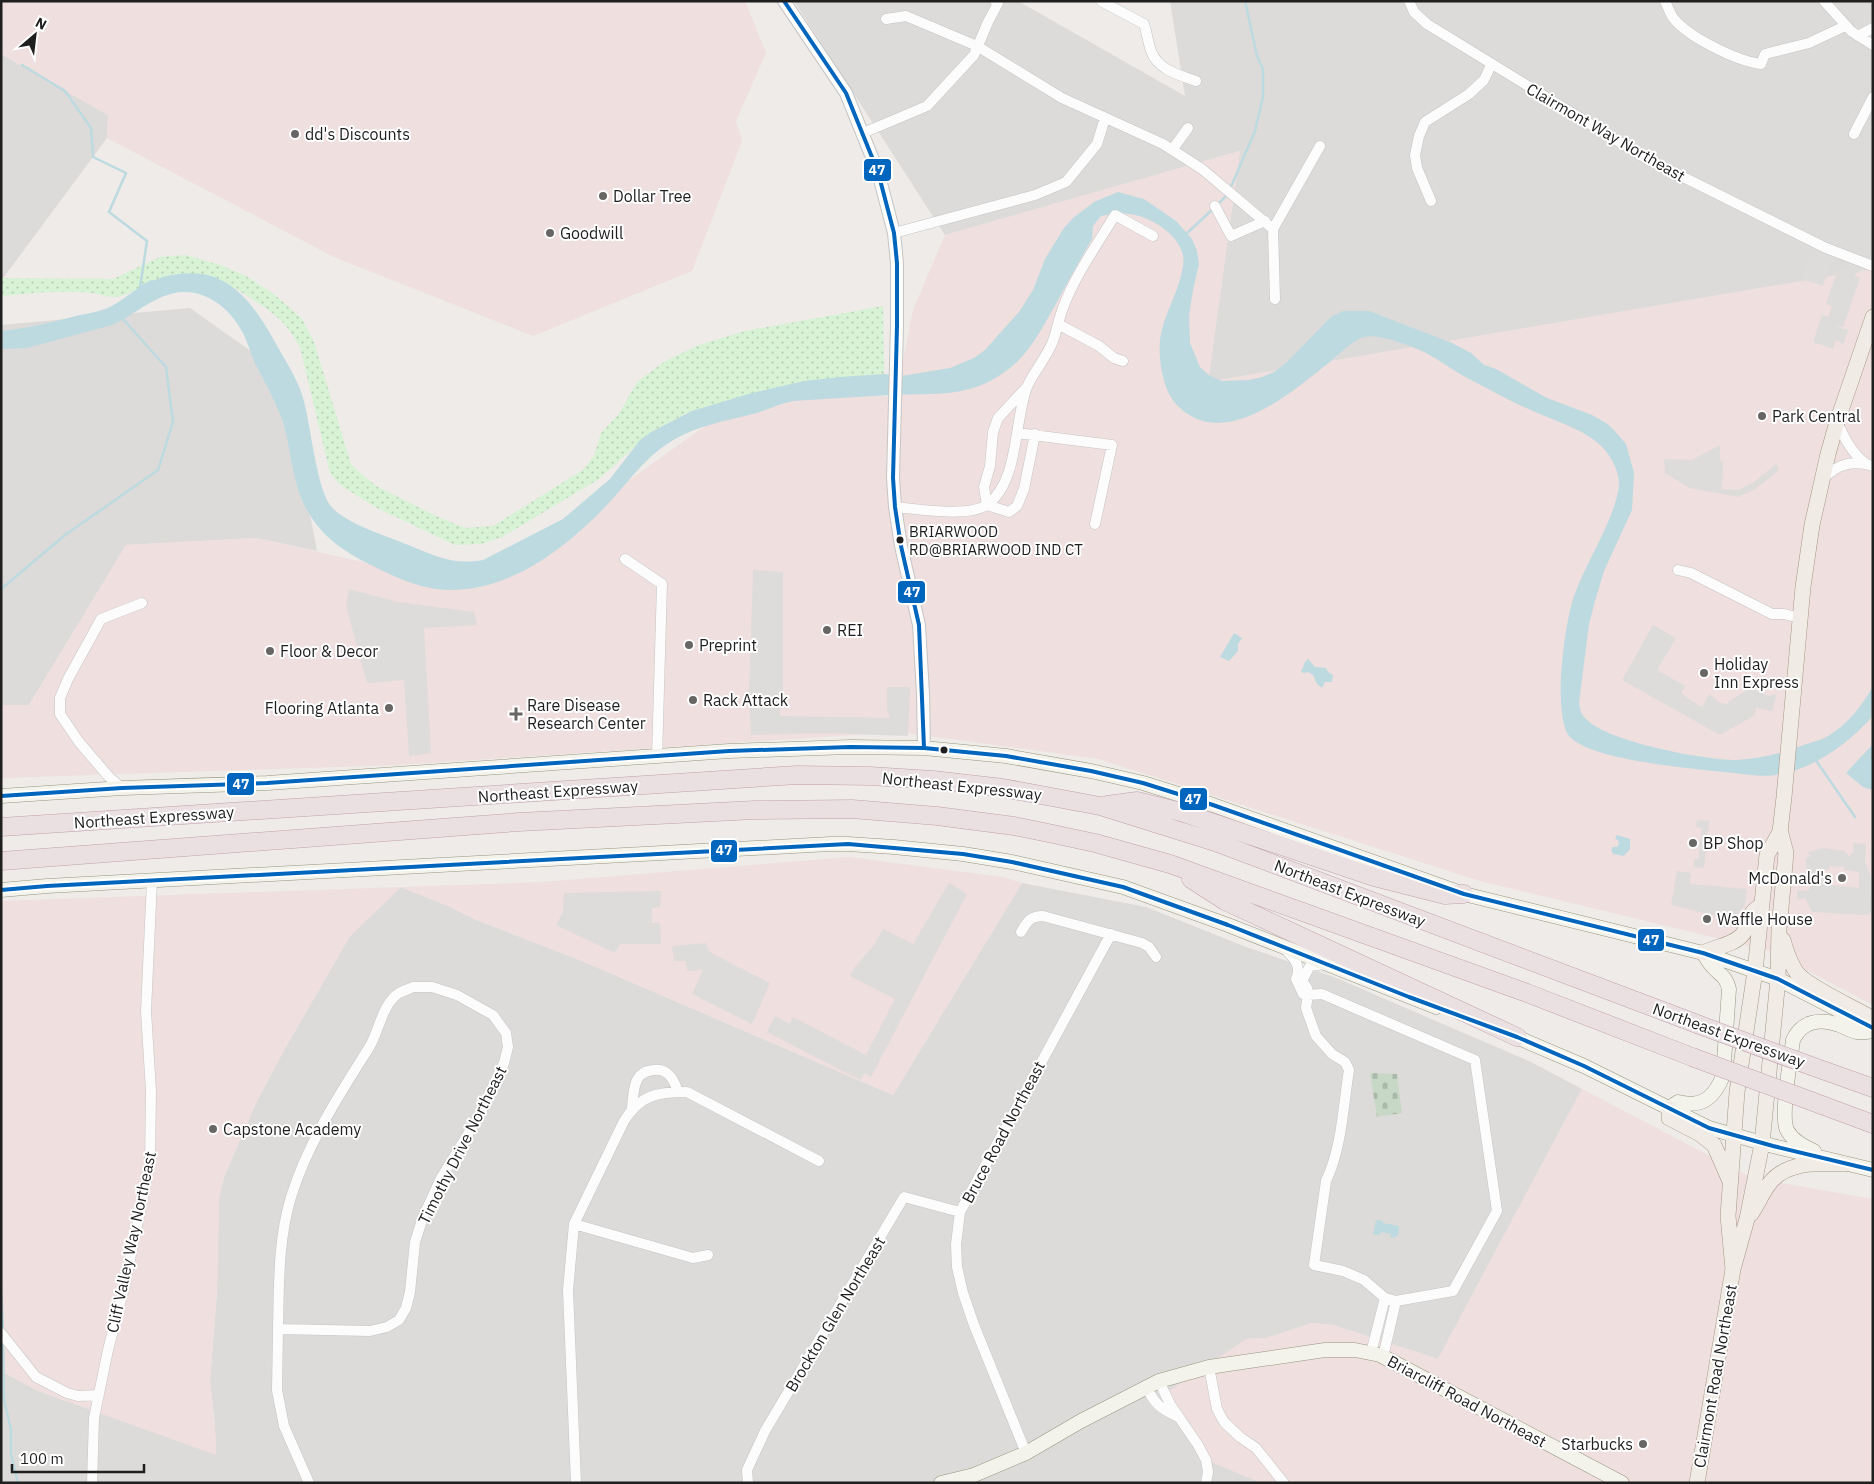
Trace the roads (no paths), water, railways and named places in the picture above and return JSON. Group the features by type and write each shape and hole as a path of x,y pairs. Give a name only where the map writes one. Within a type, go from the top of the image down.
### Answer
{"highway":[{"name":"Northeast Expressway","path":"1,827 797,776 870,776 933,780 1003,788 1100,806 1218,843 1697,1024 1873,1088"},
{"path":"1100,806 1137,801 1181,812 1374,877 1445,895 1464,894"},
{"name":"Northeast Expressway","path":"1,861 519,822 755,810 852,810 937,816 1014,826 1095,843 1170,864 1518,990 1873,1124"},
{"path":"1170,864 1225,901 1517,1036"}],"main road":[{"name":"Clairmont Road Northeast","path":"1733,1269 1728,1216 1737,1092 1768,855 1780,830 1803,587 1811,533 1822,480 1837,422 1871,324"},
{"path":"1,796 122,788 267,783 729,751 850,747 924,748 1027,759 1143,783 1213,805 1464,894 1703,953 1778,979 1873,1030"},
{"name":"Clairmont Road Northeast","path":"1697,1483 1733,1269 1747,1219 1762,1144 1778,979 1779,929 1786,853 1780,830"},
{"path":"1,890 46,886 848,844 963,854 1012,862 1123,887 1409,997 1517,1036 1584,1066 1709,1128 1762,1144 1873,1170"},
{"path":"1703,953 1733,942 1742,935 1747,928 1752,912 1762,904"},
{"path":"1779,929 1788,957 1798,975 1868,1016 1873,1023"},
{"path":"1669,1108 1678,1102 1689,1104 1703,1102 1719,1087 1723,1076 1729,990 1722,974 1713,967 1703,953"},
{"path":"1845,1164 1804,1147 1794,1140 1787,1130 1784,1118 1793,1040 1796,1032 1802,1027 1815,1022 1828,1021 1859,1033 1873,1030"},
{"path":"1669,1108 1669,1118 1700,1134 1714,1145 1731,1183"},
{"path":"1747,1219 1768,1185 1790,1168 1820,1163 1845,1164"},
{"name":"Briarcliff Road Northeast","path":"941,1483 976,1479 1159,1380 1209,1367 1325,1350 1354,1350 1377,1355 1622,1483"}],"street":[{"path":"784,1 846,93 884,189 894,233 897,262 897,326 893,478 901,546 919,625 924,748"},
{"path":"863,133 927,106 974,55 998,3 995,1"},
{"path":"1101,1 1116,5 1144,24 1156,61 1164,68 1196,82"},
{"name":"Clairmont Way Northeast","path":"1409,1 1414,12 1427,24 1647,159 1826,248 1873,266"},
{"path":"1665,1 1674,19 1695,36 1749,63 1761,64 1765,54 1809,43 1845,26"},
{"path":"1824,1 1845,26 1873,45"},
{"path":"886,19 906,16 977,46 1062,98 1163,144 1202,169 1273,229"},
{"path":"1858,36 1873,28"},
{"path":"1431,201 1417,168 1416,155 1419,136 1425,122 1469,94 1484,80 1491,65"},
{"path":"1854,134 1873,97"},
{"path":"894,233 1036,195 1066,182 1097,144 1105,118"},
{"path":"1172,150 1188,128"},
{"path":"1275,299 1273,229 1320,146"},
{"path":"1215,206 1231,236 1265,221"},
{"path":"987,505 984,487 990,466 993,432 998,418 1027,387 1053,342 1063,307 1081,271 1115,215 1153,236"},
{"path":"1058,324 1099,346 1114,358 1123,361"},
{"path":"895,507 961,512 987,505 999,493 1010,468 1027,387"},
{"path":"1837,422 1847,444 1855,455 1869,465"},
{"path":"1016,433 1112,445 1095,524"},
{"path":"987,505 1009,512 1018,506 1024,489 1034,434"},
{"path":"1822,480 1842,464 1869,465"},
{"path":"625,560 662,584 657,757"},
{"path":"1678,570 1691,574 1772,614 1784,614 1800,618"},
{"path":"122,788 109,778 79,742 60,714 60,698 68,679 101,619 142,603"},
{"name":"Cliff Valley Way Northeast","path":"92,1483 94,1418 98,1395 124,1288 150,1163 151,1091 146,1011 152,881"},
{"path":"1021,932 1029,920 1035,916 1043,916 1142,944 1149,947 1156,956"},
{"name":"Bruce Road Northeast","path":"1026,1453 974,1325 957,1267 956,1244 960,1212 1111,934"},
{"path":"1282,947 1296,960 1302,973"},
{"path":"1308,995 1306,1008 1316,1036 1332,1054 1345,1062 1349,1070 1339,1140 1332,1169 1326,1181 1314,1265 1343,1271 1364,1280 1385,1298 1396,1301 1453,1291 1497,1211 1475,1060 1322,994 1303,994 1296,979 1310,966 1325,964"},
{"name":"Timothy Drive Northeast","path":"278,1329 370,1331 387,1327 399,1320 406,1308 410,1292 415,1242 423,1217 441,1178 479,1116 504,1062 508,1046 506,1032 493,1015 457,995 432,987 413,987 398,994 388,1007 374,1039 328,1114 305,1158 291,1198 280,1258 278,1329 277,1390 284,1426 309,1483"},
{"path":"632,1108 637,1078 645,1071 657,1070 668,1073 675,1083 678,1092"},
{"path":"576,1483 568,1290 574,1224 632,1108 639,1102 663,1092 687,1092 819,1161"},
{"name":"Brockton Glen Northeast","path":"748,1483 747,1470 765,1431 904,1197 960,1212"},
{"path":"574,1224 693,1258 708,1255"},
{"path":"1377,1355 1380,1318 1385,1298"},
{"path":"1377,1355 1392,1320 1396,1301"},
{"path":"1380,1318 1392,1320"},
{"path":"1,1333 36,1377 67,1393 78,1396 98,1395"},
{"path":"1209,1367 1217,1409 1224,1422 1240,1437 1256,1448 1284,1483"},
{"path":"1159,1380 1170,1404 1206,1460 1208,1472 1206,1483"},
{"path":"1146,1386 1153,1401 1160,1408 1179,1417"}],"water":[{"path":"1118,192 1144,199 1176,221 1192,239 1197,251 1199,264 1189,316 1190,343 1200,367 1210,376 1222,381 1249,380 1262,377 1274,372 1285,364 1331,317 1343,311 1369,311 1452,343 1471,353 1484,365 1496,369 1547,398 1592,415 1614,430 1626,444 1634,473 1632,510 1604,571 1589,624 1579,703 1583,716 1598,728 1615,736 1658,748 1702,757 1736,760 1772,755 1828,736 1854,714 1873,686 1871,718 1846,741 1817,761 1802,768 1768,776 1684,768 1630,759 1605,754 1585,747 1571,738 1565,727 1562,711 1561,691 1564,647 1570,608 1574,596 1611,515 1618,490 1619,481 1617,473 1605,450 1590,437 1572,427 1525,408 1465,377 1424,352 1394,341 1370,336 1351,344 1298,387 1259,412 1239,420 1218,423 1198,420 1180,408 1170,396 1163,377 1160,355 1162,328 1180,281 1183,256 1174,238 1158,224 1138,216 1115,213 1101,216 1093,226 1092,239 1039,334 1017,362 997,377 972,388 945,393 793,401 755,414 711,424 693,431 675,439 655,453 589,523 550,555 529,568 507,578 484,586 460,590 428,588 398,578 347,552 316,524 299,493 283,422 243,333 226,310 210,298 192,293 172,294 154,301 112,325 27,348 1,349 1,331 36,326 97,312 110,307 140,287 162,277 194,273 216,278 228,284 249,303 266,327 295,377 303,399 321,485 330,505 353,522 442,558 461,561 483,560 563,519 610,479 640,440 651,432 692,411 752,393 804,381 884,374 902,376 950,368 974,358 985,350 1019,312 1033,290 1045,259 1064,228 1073,218 1094,202"},
{"path":"1234,633 1242,638 1238,644 1238,651 1229,661 1220,657"},
{"path":"1308,659 1315,667 1326,668 1333,675 1332,682 1325,682 1322,688 1317,684 1313,675 1308,672 1301,672"},
{"path":"1873,744 1873,790 1863,787 1846,773"},
{"path":"1617,835 1630,839 1630,849 1624,856 1613,854 1611,850 1619,844 1618,840 1615,839"},
{"path":"1376,1220 1399,1226 1398,1236 1395,1236 1395,1238 1390,1237 1391,1234 1381,1232 1380,1235 1373,1234"}],"waterway":[{"path":"1230,189 1255,131 1263,97 1263,69 1257,56 1245,1"},
{"path":"22,65 65,91 91,128 93,157 126,173 109,212 147,241 140,287 152,281 150,282"},
{"path":"1218,204 1228,194"},
{"path":"1185,235 1214,208"},
{"path":"1,589 65,535 158,470 173,422 166,367 122,318"},
{"path":"1815,759 1855,817"},
{"path":"1,1284 3,1330"},
{"path":"3,1341 4,1400 11,1430 11,1454 18,1483"}],"place":[{"name":"dd's Discounts","path":"295,134"},
{"name":"Dollar Tree","path":"603,196"},
{"name":"Goodwill","path":"550,233"},
{"name":"Park Central","path":"1762,416"},
{"name":"BRIARWOOD RD@BRIARWOOD IND CT","path":"900,540"},
{"name":"REI","path":"827,630"},
{"name":"Preprint","path":"689,645"},
{"name":"Floor & Decor","path":"270,651"},
{"name":"Holiday Inn Express","path":"1704,673"},
{"name":"Rack Attack","path":"693,700"},
{"name":"Flooring Atlanta","path":"389,708"},
{"name":"Rare Disease Research Center","path":"516,714"},
{"name":"BP Shop","path":"1693,843"},
{"name":"McDonald's","path":"1842,878"},
{"name":"Waffle House","path":"1707,919"},
{"name":"Capstone Academy","path":"213,1129"},
{"name":"Starbucks","path":"1643,1444"}]}
